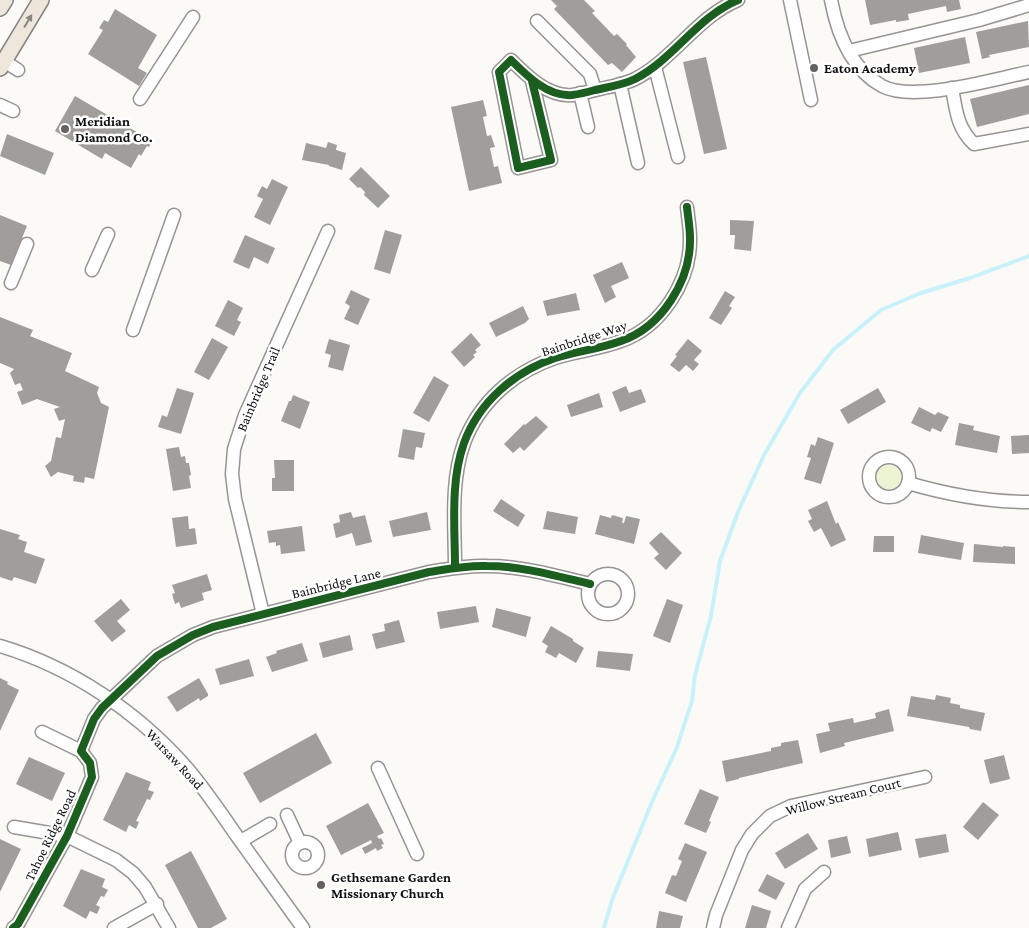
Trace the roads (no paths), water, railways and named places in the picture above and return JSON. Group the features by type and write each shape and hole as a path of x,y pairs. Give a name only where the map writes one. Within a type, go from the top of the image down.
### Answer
{"main road":[{"path":"0,8 5,0"},
{"path":"2,65 41,0"}],"street":[{"path":"532,81 551,160 518,168 499,72 511,60 532,81 561,94 572,95 620,84 635,80 655,66 706,20 738,0"},
{"path":"790,0 811,100"},
{"path":"831,0 844,44 862,70 883,87 911,93 952,88 1029,72"},
{"path":"849,52 979,20 1029,5"},
{"path":"140,99 193,17"},
{"path":"537,20 590,74 595,90"},
{"path":"2,65 18,70"},
{"path":"655,66 678,157"},
{"path":"620,84 638,163"},
{"path":"952,88 957,115 965,135 974,144 1029,134"},
{"path":"580,93 588,127"},
{"path":"0,105 13,111"},
{"name":"Bainbridge Way","path":"455,567 457,470 464,443 478,415 499,390 528,369 555,358 622,341 641,331 658,317 676,294 686,267 690,238 687,207"},
{"path":"133,330 174,215"},
{"name":"Bainbridge Trail","path":"262,614 235,499 232,474 234,449 245,414 328,231"},
{"path":"92,270 108,234"},
{"path":"11,283 27,244"},
{"path":"908,484 962,498 1002,502 1029,502"},
{"name":"Bainbridge Lane","path":"111,700 141,670 175,645 213,627 429,572 455,567 487,566 518,568 590,584"},
{"name":"Warsaw Road","path":"0,646 62,671 111,700 151,732 186,767 303,928"},
{"path":"42,732 81,751 94,719 111,700"},
{"name":"Tahoe Ridge Road","path":"14,928 67,836 92,777 90,763 81,751"},
{"path":"378,768 417,854"},
{"name":"Willow Stream Court","path":"713,928 716,915 742,850 752,834 770,816 791,806 925,776"},
{"path":"287,815 300,843"},
{"path":"240,840 270,824"},
{"path":"14,827 67,836 116,860 133,873 145,887 157,904 169,928"},
{"path":"788,928 804,889 824,872"},
{"path":"114,928 157,904"}],"waterway":[{"path":"604,928 612,900 652,802 677,747 692,701 695,675 711,616 720,561 738,512 764,455 800,393 833,350 881,310 921,293 970,278 1029,256"}],"place":[{"name":"Eaton Academy","path":"814,68"},
{"name":"Meridian Diamond Co.","path":"65,129"},
{"name":"Gethsemane Garden Missionary Church","path":"321,885"}]}
